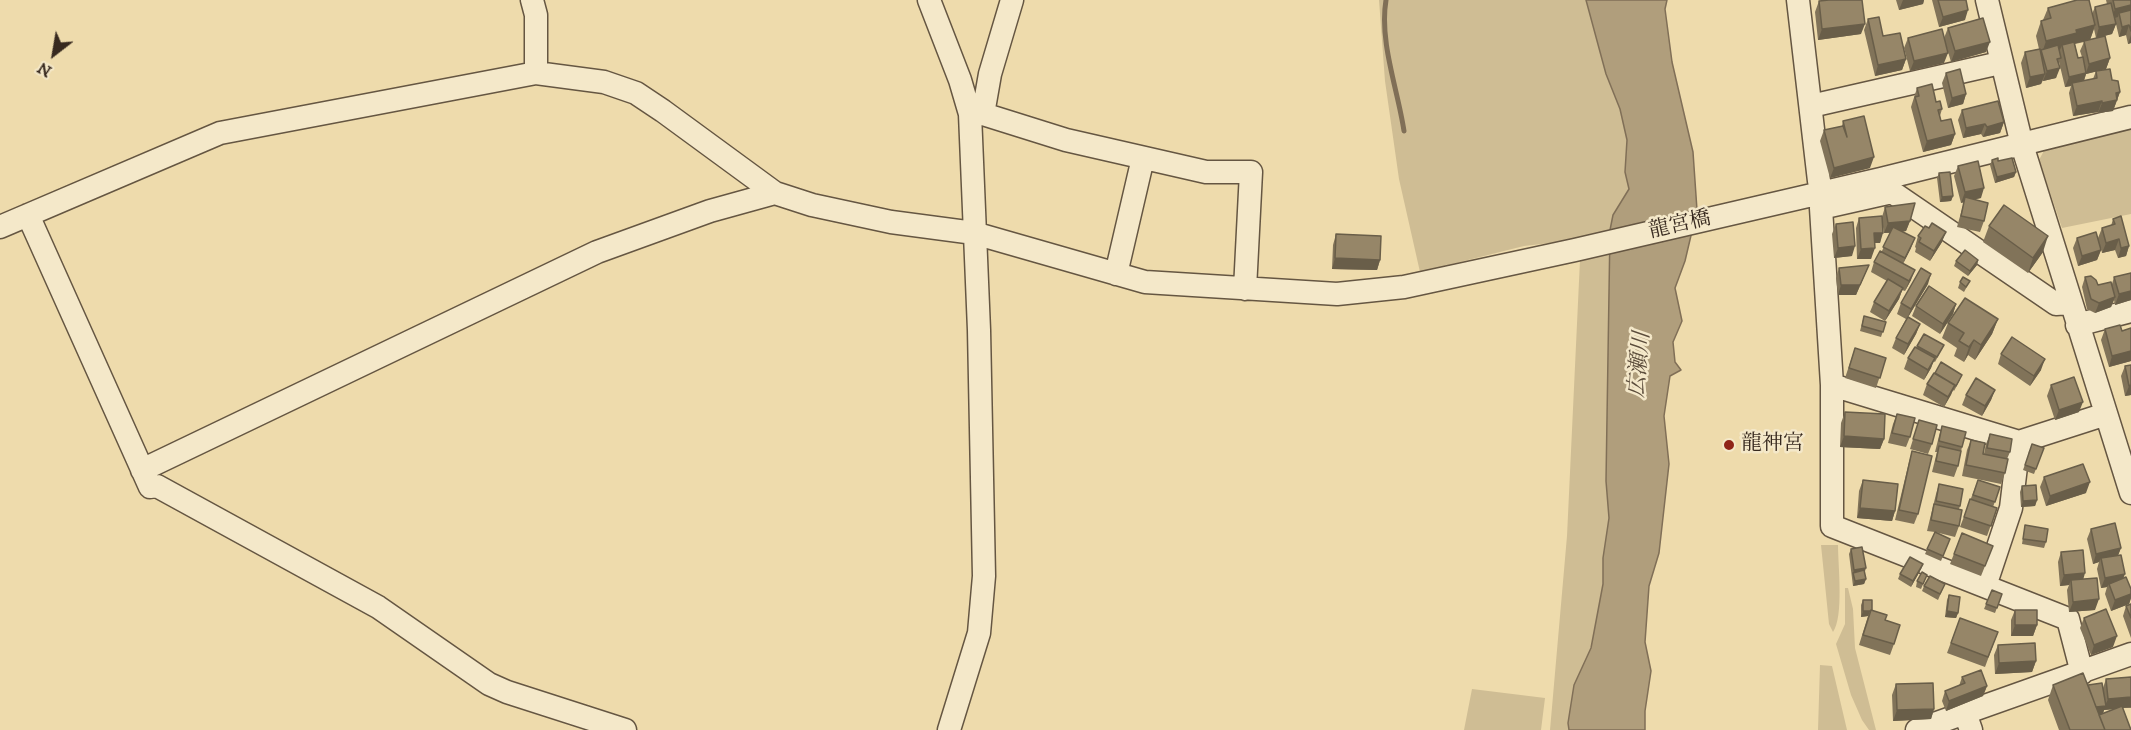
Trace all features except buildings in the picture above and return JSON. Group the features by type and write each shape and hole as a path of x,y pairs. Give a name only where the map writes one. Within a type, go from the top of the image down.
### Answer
{"street":[{"path":"532,0 537,15 536,73"},
{"path":"929,0 960,80 976,114 1066,140 1206,172 1251,172 1245,289"},
{"path":"949,730 979,633 983,605 985,531 975,233 976,114 1012,0"},
{"path":"1798,0 1819,181"},
{"path":"1987,0 2000,63 2022,145 2131,493"},
{"path":"1811,106 2000,63"},
{"name":"龍宮橋","path":"0,227 220,133 536,73 604,82 636,93 775,193 812,205 891,222 975,233 1145,282 1337,294 1404,287 1575,250 2022,145 2131,117"},
{"path":"1116,274 1143,158"},
{"path":"2070,303 2056,304 1892,192 1821,208 1832,385 1832,526 2068,618 2082,673"},
{"path":"142,470 597,252 710,211 775,193"},
{"path":"28,215 150,487 157,486 378,607 489,684 507,692 625,730"},
{"path":"2077,325 2131,311"},
{"path":"1832,385 2019,442 2106,414"},
{"path":"1985,586 2011,508 2019,442"},
{"path":"1917,730 1968,722 2131,654"}],"shaded area":[{"path":"1379,0 1586,0 1606,74 1620,109 1627,140 1625,172 1629,189 1613,215 1610,230 1567,241 1524,246 1420,272 1399,179 1385,81"},
{"path":"2131,126 2131,214 2062,228 2039,160 2047,145"},
{"path":"1610,253 1606,481 1609,518 1603,558 1603,584 1591,649 1574,685 1569,730 1550,730 1567,536 1580,260"},
{"path":"1821,545 1838,545 1839,603 1833,632 1829,624"},
{"path":"1845,588 1848,588 1853,609 1855,648 1876,730 1869,730 1862,720 1851,695 1836,644 1845,624"},
{"path":"1820,665 1832,666 1847,730 1818,730"},
{"path":"1472,689 1545,698 1541,730 1464,730"}],"water":[{"name":"広瀬川","path":"1586,0 1667,0 1665,9 1672,62 1693,152 1697,210 1685,261 1675,288 1682,321 1673,342 1675,362 1681,370 1670,376 1664,416 1669,464 1659,553 1649,586 1645,642 1651,671 1645,711 1645,730 1569,730 1568,723 1574,685 1591,648 1603,584 1603,558 1609,518 1606,481 1610,230 1613,215 1629,189 1625,172 1627,140 1620,109 1606,74"}],"waterway":[{"path":"1386,0 1387,49 1404,131"}],"place":[{"name":"龍神宮","path":"1729,445"}]}
